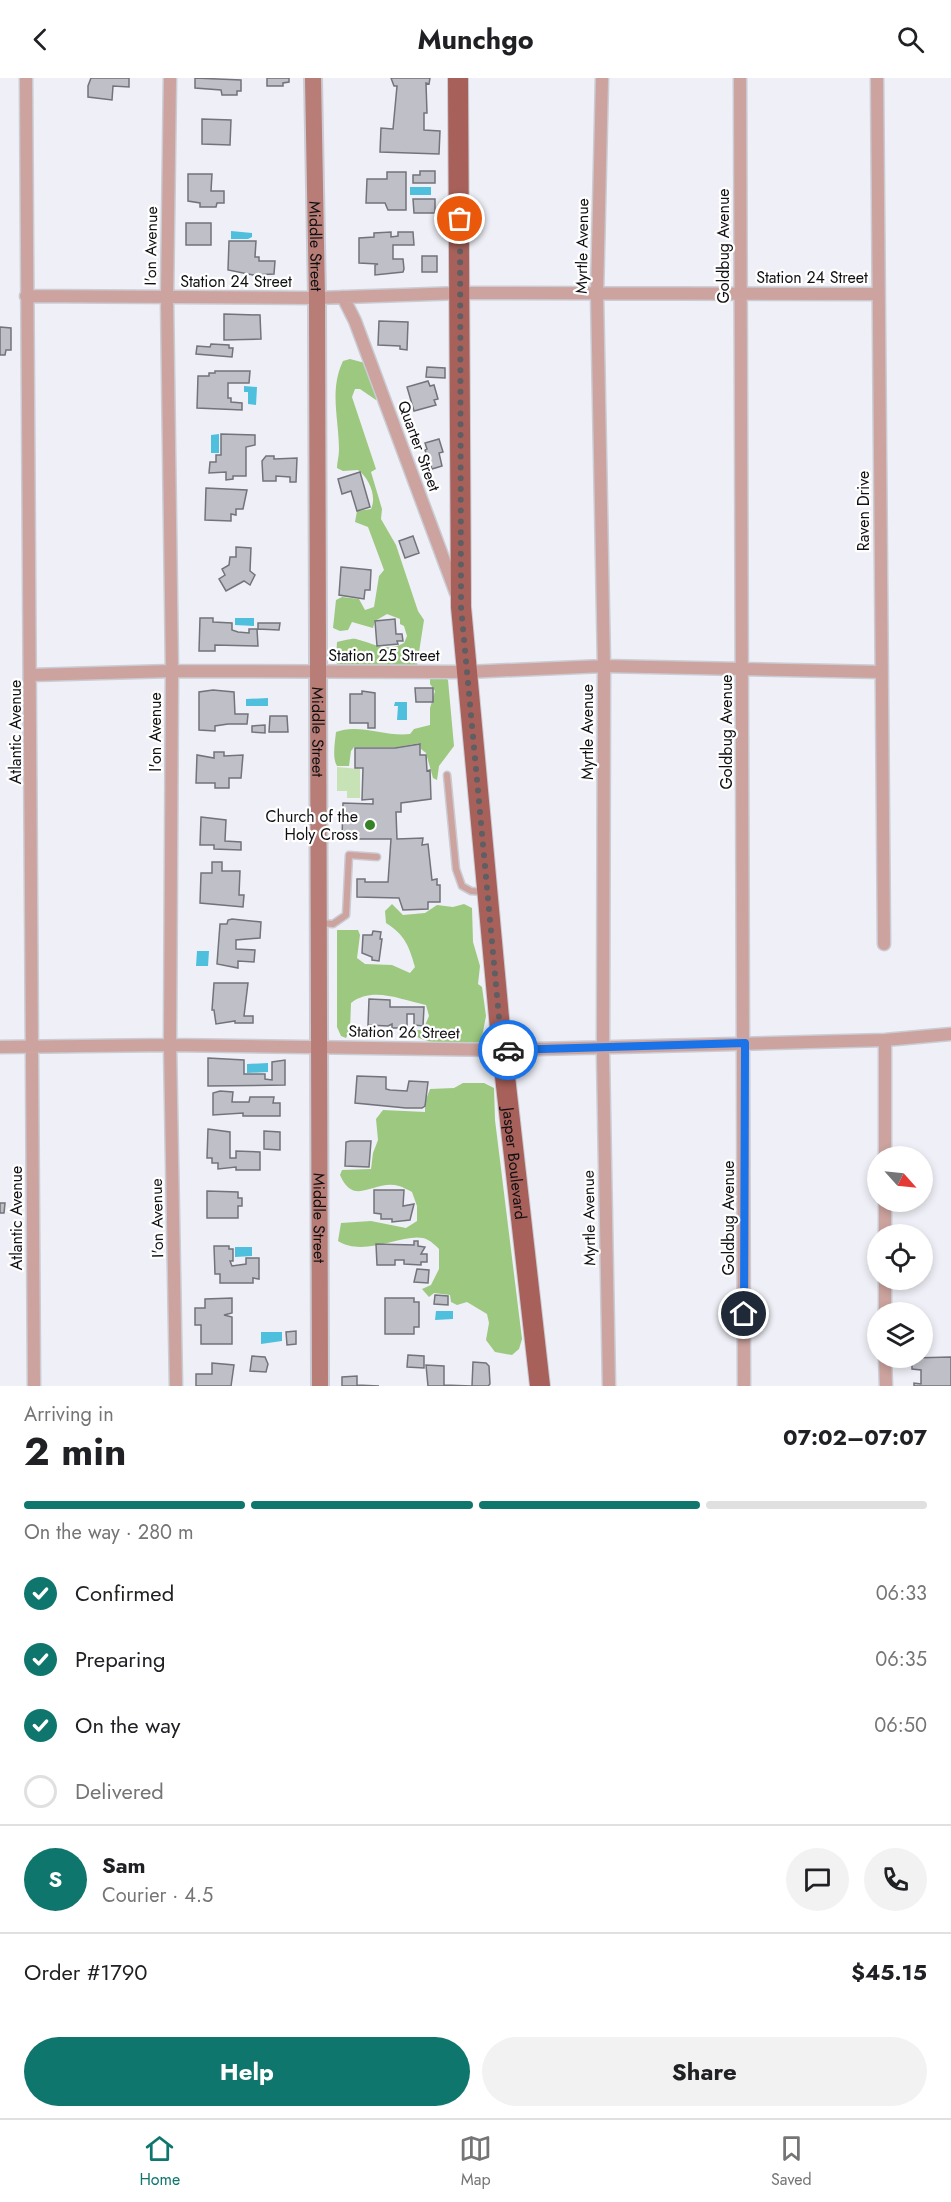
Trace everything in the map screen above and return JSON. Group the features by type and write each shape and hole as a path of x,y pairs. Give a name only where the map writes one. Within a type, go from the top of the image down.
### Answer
{"main road":[{"name":"Jasper Boulevard","path":"458,78 461,607 502,1050 540,1386"}],"street":[{"name":"Atlantic Avenue","path":"26,78 26,296 32,675 31,1046 34,1386"},
{"name":"I'on Avenue","path":"170,78 167,298 172,671 171,1045 176,1386"},
{"name":"Middle Street","path":"313,78 319,671 317,1047 320,1386"},
{"name":"Myrtle Avenue","path":"602,78 597,294 604,666 603,1047 609,1386"},
{"name":"Goldbug Avenue","path":"740,78 739,293 745,1043 744,1386"},
{"name":"Raven Drive","path":"877,78 884,944"},
{"name":"Station 24 Street","path":"26,296 317,298 461,293 878,294"},
{"name":"Quarter Street","path":"343,297 355,321 461,607"},
{"name":"Station 25 Street","path":"32,675 172,671 467,672 604,666 881,672"},
{"name":"Station 26 Street","path":"0,1047 171,1045 502,1050 885,1040 951,1034"},
{"path":"885,1040 885,1146"},
{"path":"885,1368 885,1386"}],"lane":[{"path":"447,775 456,869 462,886 471,891 487,891"},
{"path":"318,922 333,924 345,915 349,855 377,857"}],"green space":[{"path":"350,359 365,363 378,395 376,400 360,389 355,389 352,397 376,469 371,472 382,509 381,519 396,545 418,611 424,620 417,665 414,669 339,666 336,662 337,642 354,639 391,647 404,643 407,636 404,626 400,624 400,619 387,614 375,621 373,628 352,622 348,630 340,631 333,628 336,600 342,597 359,599 365,610 374,607 379,576 384,570 368,527 355,522 357,511 371,509 373,504 369,482 358,470 343,471 337,468 339,450 336,383 343,361"},
{"path":"442,674 448,680 454,746 439,766 437,780 433,778 426,753 421,749 420,743 397,747 354,747 351,751 349,766 337,766 334,754 336,732 363,729 391,734 410,734 414,729 430,725 430,708 435,691 430,684 430,677"},
{"path":"337,767 360,769 360,798 347,798 347,791 337,791"},
{"path":"392,904 403,915 425,913 437,905 453,907 464,904 472,908 473,942 480,966 478,984 482,987 486,1016 481,1042 447,1044 423,1040 415,1036 413,1030 423,1030 429,1016 426,1005 378,995 368,995 351,1003 350,1030 346,1038 341,1036 337,1027 337,930 358,930 360,935 357,958 365,964 392,965 410,973 415,967 405,942 398,932 386,923 385,911"},
{"path":"463,1083 484,1083 494,1088 495,1120 522,1339 519,1349 512,1355 495,1352 486,1340 489,1323 487,1314 467,1302 457,1305 451,1302 450,1295 434,1293 429,1297 422,1289 431,1285 439,1269 439,1249 429,1241 410,1238 361,1247 349,1246 338,1241 341,1223 371,1221 406,1228 417,1221 417,1206 412,1192 401,1186 390,1185 352,1190 340,1175 342,1170 371,1169 373,1153 378,1140 376,1119 383,1110 425,1112 425,1102 430,1089 454,1088"}],"water":[{"path":"410,187 431,187 431,195 410,195"},
{"path":"231,231 252,233 252,237 231,239"},
{"path":"244,386 257,387 256,405 248,404 248,392 244,392"},
{"path":"219,434 219,453 211,453 211,435"},
{"path":"235,618 254,618 254,626 235,625"},
{"path":"268,698 268,706 246,706 246,699"},
{"path":"395,702 407,702 407,720 397,720 398,706 394,706"},
{"path":"197,951 209,951 208,966 196,966"},
{"path":"268,1063 268,1072 247,1073 247,1064"},
{"path":"235,1247 252,1247 252,1256 235,1257"},
{"path":"436,1311 453,1311 453,1319 435,1320"},
{"path":"261,1332 282,1332 282,1341 261,1344"}],"building":[{"path":"91,78 129,78 129,87 113,86 112,100 88,97"},
{"path":"195,78 241,80 241,91 237,91 237,95 222,95 221,90 195,88"},
{"path":"267,78 289,78 289,82 283,83 283,86 267,86"},
{"path":"391,78 430,78 429,84 426,83 427,113 424,113 424,130 440,131 439,154 380,152 381,128 393,129 397,86 394,86"},
{"path":"202,119 231,120 230,145 202,144"},
{"path":"420,171 435,171 435,183 413,183 413,175 420,175"},
{"path":"387,172 406,172 406,210 388,210 385,203 366,203 367,179 387,179"},
{"path":"188,174 212,174 211,191 224,191 224,203 217,203 216,207 200,207 200,203 188,201"},
{"path":"413,199 435,199 435,213 414,213"},
{"path":"186,223 211,223 211,245 186,245"},
{"path":"391,232 391,237 398,236 398,232 413,232 414,245 393,245 393,259 403,259 403,272 375,275 375,265 378,264 359,263 359,238 374,237 374,233"},
{"path":"229,241 256,241 255,257 259,257 259,261 275,261 274,274 253,275 228,270"},
{"path":"422,256 437,256 437,272 422,272"},
{"path":"224,314 260,315 261,339 224,340"},
{"path":"379,321 408,322 407,350 400,349 400,346 378,345"},
{"path":"0,327 11,328 11,350 6,350 5,355 0,355"},
{"path":"211,344 229,345 229,348 233,348 232,357 196,354 197,346 210,347"},
{"path":"427,367 445,368 445,378 426,377"},
{"path":"215,371 250,371 249,383 228,383 228,398 231,398 231,402 242,403 242,410 197,408 198,376 209,376 209,373 215,373"},
{"path":"428,381 430,386 434,385 438,399 434,400 436,405 414,411 407,387"},
{"path":"221,434 255,435 255,445 246,447 246,476 233,476 233,479 226,480 226,472 209,473 210,462 216,462 216,455 221,455"},
{"path":"439,439 443,452 439,453 442,466 432,469 425,450 427,449 425,443"},
{"path":"266,456 274,456 274,459 297,458 296,482 290,482 290,477 276,476 276,481 263,481 262,461"},
{"path":"360,472 370,507 357,511 351,491 342,494 338,479"},
{"path":"206,488 247,490 243,509 236,509 236,515 231,514 231,521 205,520"},
{"path":"413,536 419,553 405,558 399,541"},
{"path":"236,547 251,548 250,571 255,575 250,585 244,581 226,591 219,579 225,575 222,569 229,565 230,557 236,557"},
{"path":"341,567 371,570 370,590 365,590 364,599 339,595"},
{"path":"200,618 213,618 213,622 232,623 232,630 238,632 249,633 249,629 257,629 258,646 215,645 215,651 199,651"},
{"path":"395,619 396,634 402,634 403,641 397,641 398,644 377,646 375,621"},
{"path":"258,623 280,623 279,630 258,629"},
{"path":"415,688 433,688 433,702 416,702"},
{"path":"213,690 234,692 235,714 248,714 247,724 215,726 215,731 199,730 199,692"},
{"path":"362,691 375,693 375,728 368,728 368,723 350,723 350,694 362,694"},
{"path":"270,716 287,716 288,732 269,732"},
{"path":"265,725 265,733 252,732 252,726"},
{"name":"Church of the Holy Cross","path":"420,744 420,755 426,755 427,771 430,770 431,799 401,803 401,812 396,812 397,839 423,838 422,845 428,844 432,880 437,879 437,885 440,885 440,902 428,902 428,909 403,910 399,898 357,897 357,879 365,879 365,882 388,882 391,839 342,839 343,803 373,804 373,799 362,800 363,768 355,768 355,748 395,748"},
{"path":"214,752 224,752 224,756 243,755 241,778 229,778 229,788 215,788 215,783 196,783 197,755 214,758"},
{"path":"201,817 226,820 225,841 241,842 241,850 214,849 214,845 200,845"},
{"path":"212,862 222,862 222,871 240,871 239,895 244,895 243,907 200,903 201,873 212,873"},
{"path":"228,920 261,922 260,938 236,940 236,949 255,950 254,962 238,961 238,968 217,964 220,924 227,924"},
{"path":"373,931 381,932 379,961 372,960 372,957 362,953 363,935 372,935"},
{"path":"214,983 248,983 244,1016 253,1016 253,1023 235,1023 235,1021 216,1024 214,1010 212,1010"},
{"path":"369,999 390,1000 390,1007 424,1007 423,1026 414,1025 414,1014 407,1014 407,1028 392,1028 392,1024 388,1026 368,1025"},
{"path":"208,1058 244,1060 244,1074 265,1074 265,1079 272,1080 272,1062 285,1060 285,1085 208,1086"},
{"path":"357,1076 386,1077 386,1089 390,1090 407,1091 409,1081 428,1082 425,1106 406,1108 355,1103"},
{"path":"233,1092 232,1102 249,1102 250,1097 274,1097 273,1103 280,1103 280,1116 243,1116 243,1113 213,1115 213,1093"},
{"path":"208,1129 230,1132 230,1158 236,1158 236,1151 260,1152 260,1170 236,1170 236,1167 218,1169 218,1163 212,1163 212,1158 207,1158"},
{"path":"264,1131 280,1132 280,1150 264,1149"},
{"path":"371,1141 369,1167 345,1166 346,1142"},
{"path":"374,1190 404,1190 403,1206 414,1204 410,1220 392,1222 392,1219 381,1219 381,1214 374,1213"},
{"path":"207,1191 238,1192 238,1198 242,1198 242,1206 238,1206 238,1218 207,1218"},
{"path":"0,1203 5,1203 4,1213 0,1213"},
{"path":"414,1241 418,1241 418,1246 425,1247 421,1254 427,1254 427,1262 421,1262 421,1265 404,1264 404,1260 395,1260 395,1265 377,1265 376,1244 414,1245"},
{"path":"214,1246 229,1246 229,1249 233,1249 233,1261 230,1261 232,1266 246,1264 246,1258 259,1258 259,1279 253,1278 253,1283 220,1283 220,1274 215,1274"},
{"path":"417,1269 429,1270 428,1283 414,1282"},
{"path":"435,1295 448,1296 448,1305 434,1304"},
{"path":"232,1298 232,1313 224,1315 232,1317 232,1344 201,1344 201,1325 195,1325 195,1308 205,1308 205,1299"},
{"path":"385,1298 414,1298 414,1302 419,1302 419,1327 414,1327 414,1334 385,1334"},
{"path":"296,1331 296,1344 287,1345 286,1332"},
{"path":"408,1355 424,1356 424,1368 407,1367"},
{"path":"252,1356 265,1357 268,1364 266,1372 250,1371"},
{"path":"933,1357 951,1357 951,1386 914,1386 914,1383 921,1384 921,1370 912,1368 933,1368"},
{"path":"473,1362 486,1363 489,1366 490,1384 472,1386"},
{"path":"212,1363 234,1365 231,1386 196,1386 196,1374 212,1374"},
{"path":"426,1365 444,1366 444,1385 472,1386 428,1386"},
{"path":"357,1376 357,1385 379,1386 342,1386 342,1377"}],"way so far":[{"path":"460,219 461,607 502,1050 508,1050"}],"place":[{"name":"Church of the Holy Cross","path":"370,825"}],"route":[{"path":"508,1050 745,1043 744,1314"}]}
